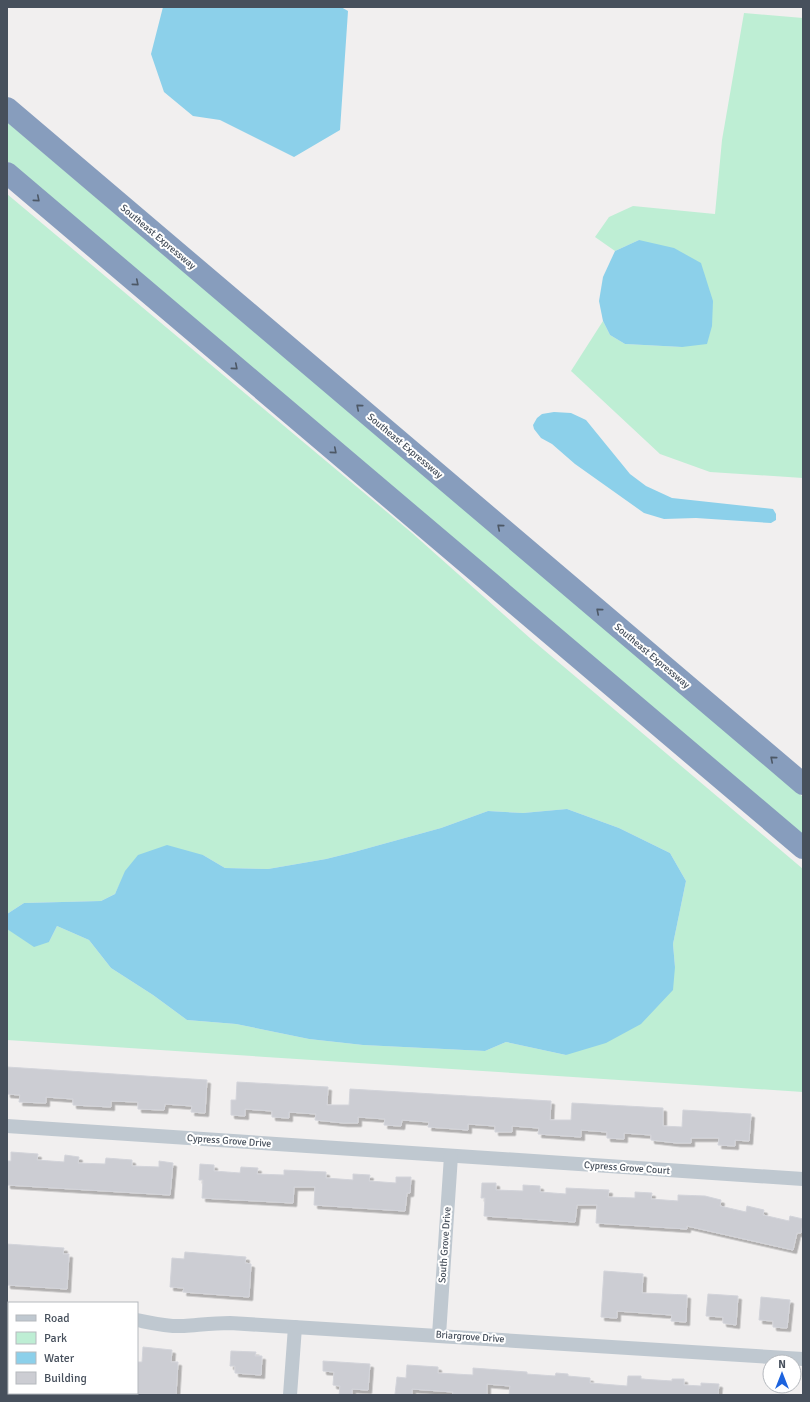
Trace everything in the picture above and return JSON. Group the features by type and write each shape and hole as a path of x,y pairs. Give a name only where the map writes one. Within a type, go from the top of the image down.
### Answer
{"highway":[{"name":"Southeast Expressway","path":"7,108 803,784"},
{"path":"7,173 803,848"}],"street":[{"name":"Cypress Grove Drive","path":"7,1126 451,1156"},
{"name":"Cypress Grove Court","path":"451,1156 803,1179"},
{"name":"South Grove Drive","path":"439,1335 451,1156"},
{"name":"Briargrove Drive","path":"138,1320 184,1326 211,1323 230,1323 803,1359"},
{"path":"290,1395 295,1327"}],"green space":[{"path":"744,13 803,18 803,478 710,472 660,454 571,371 603,321 610,335 625,344 682,347 639,240 615,251 595,237 609,217 633,206 715,214 722,140"},
{"path":"7,122 803,797 803,836 7,161"},
{"path":"7,194 412,533 531,639 803,869 803,1092 7,1040 7,929 49,942 57,926 89,940 111,968 153,995 187,1020 236,1024 309,1039 363,1045 485,1051 506,1042 566,1055 675,967 673,944 686,881 670,853 619,828 567,809 523,813 488,811 441,828 354,852 326,859 268,869 225,868 203,855 126,871 115,894 101,901 24,903 7,914"}],"water":[{"path":"163,7 341,7 348,11 340,130 294,157 220,120 193,116 164,92 151,54"},
{"path":"639,240 674,248 701,263 713,301 712,326 707,344 682,347 625,344 610,335 603,321 599,301 603,277 615,251"},
{"path":"554,412 571,413 586,420 630,474 646,486 672,498 773,509 776,514 776,520 771,523 696,518 664,519 644,513 575,464 552,444 541,438 534,429 533,425 537,418 542,414"},
{"path":"567,809 619,828 670,853 686,881 673,944 675,967 673,990 641,1024 606,1043 566,1055 506,1042 485,1051 363,1045 309,1039 236,1024 187,1020 153,995 111,968 89,940 57,926 49,942 34,947 7,929 7,914 24,903 101,901 115,894 125,871 138,855 167,845 203,855 225,868 268,869 326,859 354,852 441,828 488,811 523,813"}],"building":[{"path":"7,1067 207,1080 205,1113 191,1112 192,1106 165,1104 164,1110 138,1109 138,1102 111,1101 111,1107 73,1105 73,1099 46,1097 46,1103 19,1102 20,1095 7,1094"},
{"path":"237,1082 328,1087 327,1105 349,1105 350,1089 551,1101 550,1120 571,1120 572,1103 663,1108 663,1126 682,1127 683,1110 751,1114 749,1141 735,1140 735,1146 718,1145 719,1138 691,1138 691,1143 677,1143 651,1140 651,1135 624,1133 624,1139 607,1138 607,1132 581,1130 581,1137 538,1134 539,1128 512,1126 512,1132 495,1132 495,1126 468,1124 468,1130 428,1127 429,1122 402,1120 401,1126 384,1125 385,1119 358,1117 358,1123 344,1123 315,1120 316,1114 289,1112 289,1118 272,1117 272,1111 245,1109 245,1116 231,1115 231,1100 236,1100"},
{"path":"11,1152 38,1154 37,1160 64,1162 65,1155 79,1157 78,1163 105,1164 106,1158 132,1160 132,1166 159,1167 159,1161 173,1163 170,1195 7,1185 7,1161 11,1161"},
{"path":"200,1164 214,1165 214,1171 240,1173 241,1167 258,1168 257,1174 284,1175 284,1170 326,1172 326,1178 353,1180 353,1174 370,1175 369,1181 396,1183 396,1177 411,1177 410,1193 407,1193 405,1211 314,1205 315,1187 294,1187 293,1203 202,1198 203,1180 199,1180"},
{"path":"482,1183 496,1183 496,1190 523,1191 523,1185 540,1186 540,1192 566,1194 566,1188 609,1190 608,1197 635,1198 635,1192 652,1193 651,1199 678,1201 678,1195 705,1196 721,1200 720,1206 746,1212 747,1206 764,1210 763,1215 789,1221 790,1216 803,1219 803,1223 801,1233 797,1233 793,1250 687,1226 687,1229 596,1223 597,1205 577,1205 575,1222 484,1216 485,1198 481,1198"},
{"path":"7,1244 64,1248 63,1254 69,1254 67,1289 7,1285"},
{"path":"185,1252 246,1257 245,1263 251,1264 249,1297 183,1292 184,1288 170,1287 172,1258 184,1259"},
{"path":"604,1271 643,1274 642,1293 687,1295 686,1322 671,1321 672,1315 617,1311 617,1318 601,1317"},
{"path":"708,1294 738,1296 736,1325 723,1323 723,1317 706,1316"},
{"path":"761,1297 790,1300 787,1328 773,1327 773,1321 759,1320"},
{"path":"143,1347 172,1350 171,1362 178,1362 176,1395 137,1395 138,1362 142,1362"},
{"path":"231,1351 256,1352 255,1356 262,1356 261,1375 235,1373 235,1366 230,1366"},
{"path":"323,1361 370,1364 368,1390 352,1389 352,1395 339,1395 340,1386 333,1385 334,1372 323,1371"},
{"path":"407,1365 438,1367 438,1373 473,1375 473,1368 527,1372 527,1374 555,1376 556,1373 568,1374 568,1376 590,1378 590,1383 627,1386 628,1376 641,1376 641,1379 672,1381 672,1379 684,1379 684,1385 701,1386 701,1383 719,1384 718,1395 509,1395 510,1386 487,1384 487,1395 452,1395 453,1392 412,1389 412,1395 395,1394 397,1377 406,1378"}]}
